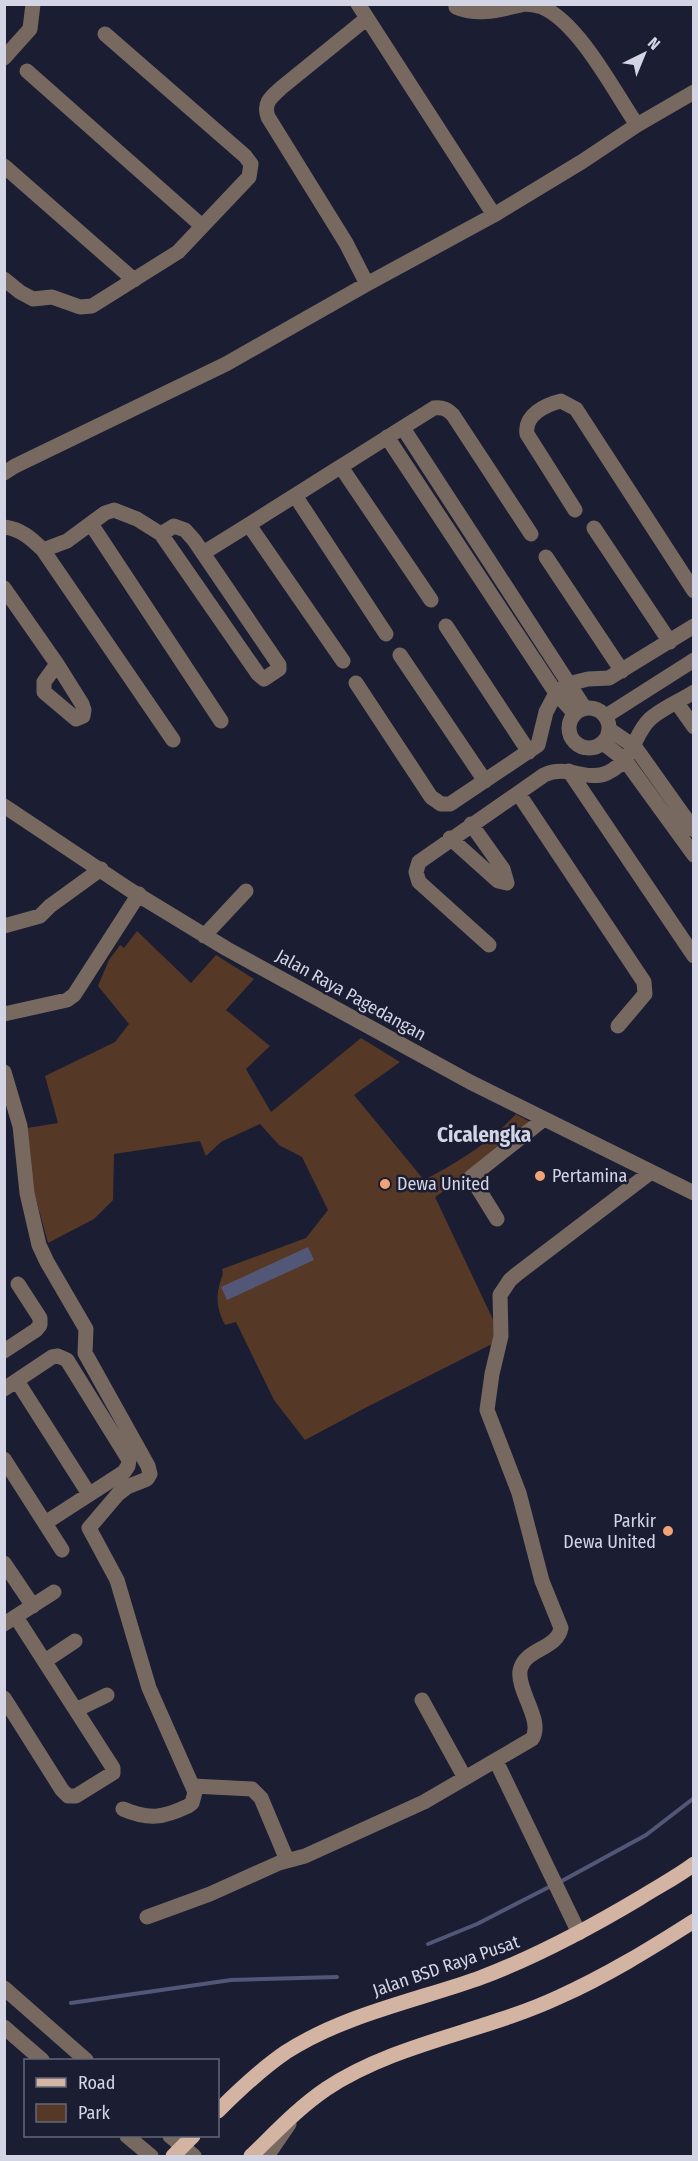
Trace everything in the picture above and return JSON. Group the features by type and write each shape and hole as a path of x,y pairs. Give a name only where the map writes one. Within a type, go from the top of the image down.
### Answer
{"main road":[{"name":"Jalan BSD Raya Pusat","path":"219,2110 244,2085 286,2052 320,2034 385,2008 488,1974 542,1953 693,1864"},
{"path":"251,2157 298,2111 326,2089 359,2071 407,2051 490,2025 558,1998 635,1959 693,1921"}],"street":[{"path":"4,58 30,29 33,4"},
{"path":"358,4 494,215"},
{"path":"456,7 468,12 482,13 525,4 541,7 559,17 578,36 637,125"},
{"path":"366,19 281,88 268,100 265,109 346,243 367,284"},
{"path":"4,279 33,299 52,297 80,307 92,306 178,252 249,177 251,164 245,156 105,33"},
{"path":"27,71 202,226"},
{"path":"4,472 226,364 494,215 693,92"},
{"path":"4,165 134,280"},
{"path":"575,510 527,434 526,428 532,415 561,400 576,408 693,591"},
{"path":"203,553 434,408 447,409 531,534"},
{"path":"403,428 562,688"},
{"path":"387,437 579,710"},
{"path":"341,467 431,600"},
{"path":"296,496 386,634"},
{"path":"43,550 68,540 105,513 114,510 137,519 161,534 258,674 264,679 279,669 279,664 189,535 179,527 171,527 161,534"},
{"path":"91,524 221,721"},
{"path":"249,525 343,661"},
{"path":"4,527 13,528 29,536 43,550 173,740"},
{"path":"594,528 670,642"},
{"path":"546,557 622,672"},
{"path":"4,588 57,664"},
{"path":"446,626 529,752"},
{"path":"356,683 435,801 450,804 538,745 546,712 562,688 588,679 609,678 622,672 693,626"},
{"path":"400,655 485,781"},
{"path":"693,660 606,730 592,748 579,746 570,737 568,725 579,710 597,708 606,730 625,760 693,855"},
{"path":"489,945 419,882 418,862 450,838 553,770 592,776 611,771 625,760 635,747 642,729 651,718 693,692"},
{"path":"677,703 693,727"},
{"path":"606,730 635,747 693,830"},
{"path":"569,771 693,956"},
{"path":"518,793 644,982 645,994 618,1026"},
{"name":"Jalan Raya Pagedangan","path":"4,806 204,936 470,1082 693,1193"},
{"path":"450,838 498,881 507,883 503,869 471,824"},
{"path":"4,926 40,916 50,906 101,869"},
{"path":"204,936 246,891"},
{"path":"4,1014 67,1000 74,994 139,894"},
{"path":"4,1072 20,1126 27,1193 39,1245 86,1329 85,1353 148,1466 150,1474 147,1479 127,1487 118,1494 89,1528 117,1580 149,1688 195,1792 192,1803 169,1814 145,1817 123,1809"},
{"path":"497,1219 471,1177 544,1119"},
{"path":"147,1917 210,1894 287,1860 305,1856 424,1802 526,1743 535,1735 535,1724 520,1671 530,1655 558,1636 561,1628 542,1581 519,1493 487,1410 501,1336 500,1295 517,1274 651,1172"},
{"path":"4,1351 40,1325 39,1318 18,1284"},
{"path":"45,1523 124,1472 129,1460 66,1360 58,1356 52,1357 11,1385 89,1494"},
{"path":"4,1459 62,1550"},
{"path":"4,1563 33,1606"},
{"path":"4,1698 68,1796 76,1796 113,1773 113,1768 45,1661 10,1621 54,1592"},
{"path":"45,1661 75,1641"},
{"path":"76,1710 107,1695"},
{"path":"422,1700 465,1778"},
{"path":"496,1761 579,1933"},
{"path":"193,1786 252,1789 261,1798 287,1860"},
{"path":"4,1988 84,2059"},
{"path":"4,2027 40,2059"},
{"path":"267,2157 298,2111"},
{"path":"128,2137 150,2157"},
{"path":"171,2137 185,2149"}],"green space":[{"name":"Dewa United","path":"137,931 191,983 216,955 254,979 226,1010 270,1046 246,1069 271,1112 361,1038 400,1062 354,1095 424,1180 473,1151 516,1114 532,1123 479,1167 435,1197 497,1328 496,1342 305,1440 274,1400 236,1322 225,1325 218,1305 222,1269 306,1238 328,1210 302,1157 279,1145 260,1124 221,1142 206,1156 200,1141 114,1154 113,1200 94,1219 48,1243 33,1188 27,1128 58,1123 45,1076 115,1042 129,1024 98,986 109,960 120,945 124,948"}],"water":[{"path":"308,1247 314,1260 227,1300 221,1287"}],"waterway":[{"path":"560,1882 646,1835 694,1798"},
{"path":"428,1944 477,1924 553,1885"},
{"path":"71,2003 231,1980 337,1977"}],"place":[{"name":"Pertamina","path":"540,1176"},
{"name":"Dewa United","path":"385,1184"},
{"name":"Parkir Dewa United","path":"668,1531"}],"district":[{"name":"Cicalengka","path":"484,1135"}]}
